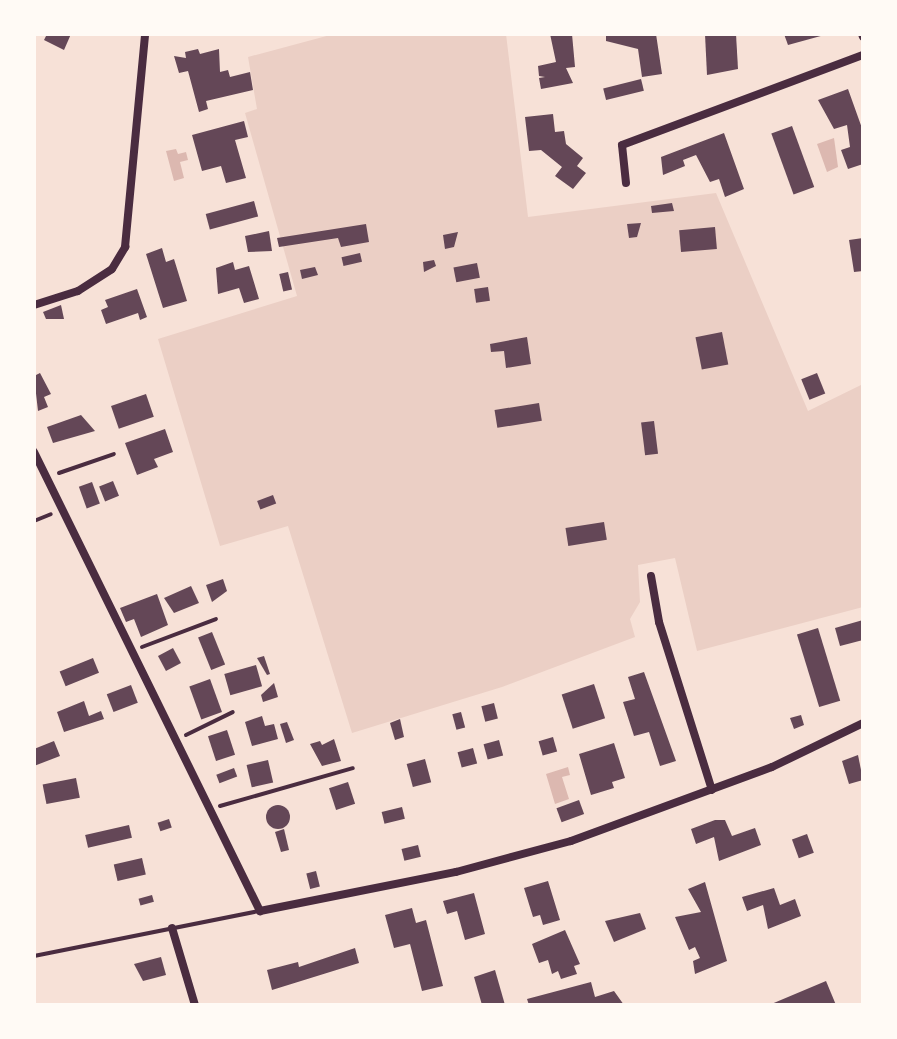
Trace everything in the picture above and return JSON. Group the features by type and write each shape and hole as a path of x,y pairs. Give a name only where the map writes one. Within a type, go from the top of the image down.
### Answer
{"street":[{"path":"34,305 78,291 112,269 125,247 145,34"},
{"path":"626,183 622,145 863,55"},
{"path":"34,452 260,911 456,872 571,841 712,790 863,723"},
{"path":"651,576 659,622 712,790"},
{"path":"172,928 195,1005"}],"lane":[{"path":"34,956 260,911"}],"path":[{"path":"46,478 114,454"},
{"path":"133,651 216,619"},
{"path":"176,739 233,712"},
{"path":"210,809 353,768"}],"shaded area":[{"path":"334,34 506,34 528,217 716,193 808,411 863,384 863,607 697,651 675,558 638,565 640,602 630,619 635,637 502,687 352,733 288,526 220,546 158,339 297,296 245,113 257,109 248,57"},
{"path":"834,138 838,167 827,172 817,144"},
{"path":"176,149 178,154 186,152 188,160 180,162 184,178 174,181 166,151"},
{"path":"568,767 570,775 562,777 569,799 555,804 546,774"}],"building":[{"path":"47,34 71,34 64,50 44,40"},
{"path":"550,34 572,34 575,67 566,68 573,83 541,89 539,78 545,77 539,76 538,66 556,62"},
{"path":"606,34 656,34 662,74 642,77 638,49 606,41"},
{"path":"705,34 736,34 738,69 707,75"},
{"path":"784,34 828,34 788,45"},
{"path":"198,49 200,54 219,49 220,72 228,70 230,77 250,72 253,90 206,101 208,109 199,112 188,71 179,73 174,56 186,58 185,52"},
{"path":"641,79 644,91 606,100 603,88"},
{"path":"848,89 863,131 863,164 848,169 841,150 850,147 847,125 834,129 818,100"},
{"path":"553,114 555,132 564,131 566,144 583,158 577,166 586,173 573,189 555,176 562,167 541,150 529,151 525,117"},
{"path":"244,121 248,137 235,140 246,178 226,183 221,166 202,171 192,135"},
{"path":"792,126 814,187 794,195 771,134"},
{"path":"724,133 744,189 725,197 719,179 710,182 696,155 683,160 685,166 663,175 661,157"},
{"path":"254,201 258,216 210,229 206,214"},
{"path":"672,203 674,211 652,213 651,206"},
{"path":"641,223 637,237 629,238 627,224"},
{"path":"366,224 369,242 341,247 338,238 279,247 277,238"},
{"path":"715,227 717,249 681,252 679,230"},
{"path":"269,231 272,251 248,252 245,236"},
{"path":"458,232 454,247 445,249 443,235"},
{"path":"863,238 863,271 854,272 849,240"},
{"path":"162,248 166,262 174,259 187,301 163,308 146,254"},
{"path":"360,253 362,262 344,266 341,257"},
{"path":"434,260 436,266 424,272 423,262"},
{"path":"233,262 235,270 249,266 259,299 244,303 239,288 218,294 216,268"},
{"path":"477,263 480,278 456,282 453,268"},
{"path":"315,267 318,275 302,279 300,270"},
{"path":"288,272 292,290 283,292 279,274"},
{"path":"488,287 490,301 476,303 474,289"},
{"path":"137,289 147,317 140,320 138,313 106,324 101,310 108,307 105,300"},
{"path":"61,305 64,319 46,319 43,312"},
{"path":"722,332 728,364 702,370 695,337"},
{"path":"527,337 531,364 506,368 504,351 491,352 490,344"},
{"path":"40,373 51,394 44,397 48,407 38,411 34,376"},
{"path":"817,373 825,393 809,400 801,379"},
{"path":"146,394 154,417 119,429 111,406"},
{"path":"539,403 542,421 497,428 495,410"},
{"path":"81,415 95,431 53,443 47,427"},
{"path":"654,421 658,454 645,455 641,423"},
{"path":"165,429 173,452 154,459 158,467 137,475 125,443"},
{"path":"113,481 119,496 105,501 99,487"},
{"path":"92,482 100,504 87,508 79,487"},
{"path":"273,495 276,503 260,509 257,501"},
{"path":"604,522 607,540 568,546 565,528"},
{"path":"223,579 227,591 212,602 206,585"},
{"path":"191,586 199,603 174,613 164,598"},
{"path":"157,594 168,625 141,637 134,619 126,622 120,608"},
{"path":"863,620 863,640 840,646 835,628"},
{"path":"818,628 840,701 819,707 797,634"},
{"path":"212,632 225,664 211,670 198,638"},
{"path":"173,648 181,663 166,671 158,656"},
{"path":"264,656 270,674 267,675 257,658"},
{"path":"93,658 99,673 66,686 60,671"},
{"path":"256,665 262,686 230,695 224,674"},
{"path":"644,672 676,761 660,766 649,732 634,736 623,702 635,699 628,677"},
{"path":"210,679 222,712 201,719 189,687"},
{"path":"274,683 278,697 263,702 261,695"},
{"path":"594,684 605,718 573,729 562,695"},
{"path":"131,685 138,703 114,712 107,694"},
{"path":"84,701 89,716 101,711 104,719 64,732 57,712"},
{"path":"494,703 498,719 485,722 481,706"},
{"path":"461,712 465,727 456,730 452,714"},
{"path":"801,715 804,725 794,729 790,718"},
{"path":"262,716 265,726 274,724 278,739 252,746 245,722"},
{"path":"400,719 404,737 395,740 390,723"},
{"path":"287,722 294,740 286,743 280,724"},
{"path":"227,730 235,755 216,761 208,736"},
{"path":"553,737 557,751 543,756 539,741"},
{"path":"334,739 341,761 322,766 310,744 320,741 322,745"},
{"path":"499,740 503,755 488,760 484,744"},
{"path":"54,741 60,756 34,766 34,749"},
{"path":"614,743 625,778 612,782 614,788 591,795 579,754"},
{"path":"473,748 477,763 462,768 458,752"},
{"path":"858,755 863,780 849,784 842,761"},
{"path":"425,759 431,782 413,787 407,764"},
{"path":"268,760 273,782 252,787 247,765"},
{"path":"234,768 237,776 219,783 216,775"},
{"path":"76,778 80,798 46,804 43,784"},
{"path":"348,782 355,804 336,810 329,788"},
{"path":"579,800 584,814 562,822 556,808"},
{"path":"278,805 289,812 290,817 283,828 278,829 267,822 266,817 273,806"},
{"path":"402,807 405,819 385,824 382,812"},
{"path":"169,819 172,828 160,831 158,823"},
{"path":"715,820 725,820 732,836 755,828 761,845 719,861 714,837 696,844 691,829"},
{"path":"129,825 132,838 88,848 85,835"},
{"path":"284,829 289,850 281,852 275,832"},
{"path":"807,834 814,853 799,858 792,839"},
{"path":"418,845 421,857 404,861 402,849"},
{"path":"142,858 146,875 118,881 114,865"},
{"path":"316,871 320,887 310,889 306,873"},
{"path":"548,881 560,920 543,925 540,915 533,917 524,888"},
{"path":"705,882 727,961 695,974 693,961 700,958 695,947 689,950 675,917 701,912 688,889"},
{"path":"774,888 780,905 795,899 801,916 768,929 763,905 747,911 742,897"},
{"path":"474,893 485,934 465,940 457,911 447,914 443,901"},
{"path":"152,895 154,902 140,906 139,899"},
{"path":"412,908 416,923 426,920 443,986 422,991 410,944 394,948 385,915"},
{"path":"640,913 646,929 614,942 605,921"},
{"path":"565,930 580,964 574,966 577,974 561,979 558,971 552,974 548,960 539,963 532,944"},
{"path":"355,948 359,963 272,990 267,970 298,962 299,967"},
{"path":"161,957 166,975 143,981 134,964"},
{"path":"495,970 505,1005 482,1005 474,977"},
{"path":"826,981 836,1005 769,1005"},
{"path":"591,982 595,997 614,991 624,1005 529,1005 527,999"}]}
